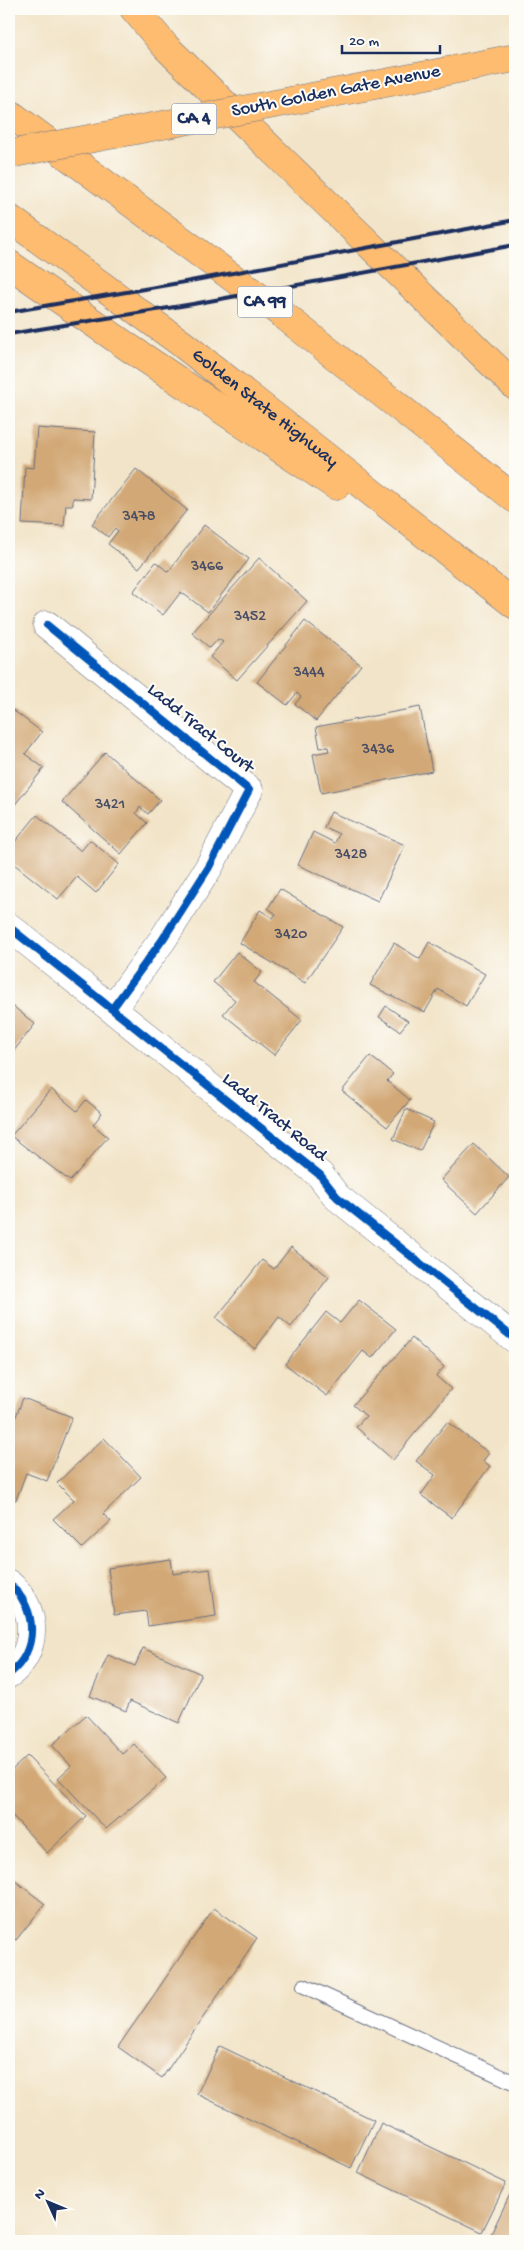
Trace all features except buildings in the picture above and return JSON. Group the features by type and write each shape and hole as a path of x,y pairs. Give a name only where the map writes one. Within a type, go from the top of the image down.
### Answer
{"main road":[{"path":"134,9 166,47 515,386"},
{"name":"South Golden Gate Avenue","path":"9,154 515,58"},
{"name":"CA 99","path":"9,113 282,314 515,499"},
{"name":"Golden State Highway","path":"9,218 181,344 514,604"},
{"path":"9,264 136,353 514,604"}],"street":[{"name":"Ladd Tract Court","path":"47,625 249,790 209,867 163,939 112,1008"},
{"name":"Ladd Tract Road","path":"9,927 320,1176 338,1197 515,1339"},
{"path":"9,1584 18,1591 30,1615 33,1633 24,1658 9,1674"}],"lane":[{"path":"304,1986 515,2083"}],"railway":[{"path":"9,312 185,282 515,220"},
{"path":"9,334 193,304 515,245"}],"cycle path":[{"path":"47,625 249,790 209,867 163,939 112,1009"},
{"path":"9,927 320,1175 337,1197 515,1339"},
{"path":"9,1584 19,1594 25,1605 30,1617 31,1629 30,1642 26,1654 19,1665 9,1674"}]}
